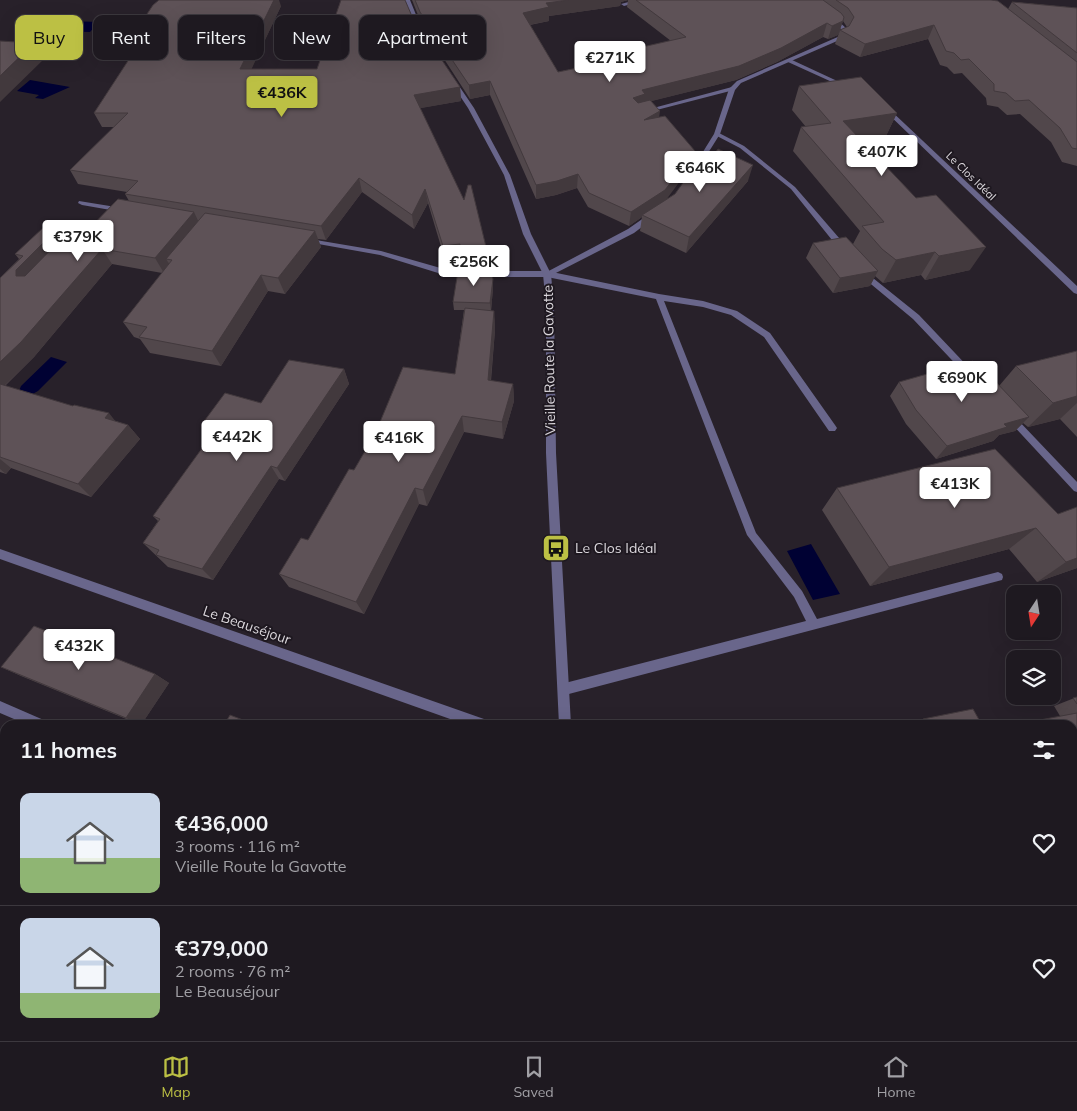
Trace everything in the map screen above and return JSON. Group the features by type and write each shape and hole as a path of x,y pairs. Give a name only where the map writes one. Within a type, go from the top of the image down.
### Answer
{"street":[{"path":"407,0 414,15"},
{"path":"624,4 643,0"},
{"path":"690,176 717,134 732,89 738,82 790,61 842,36 845,30 824,12"},
{"path":"790,61 854,90"},
{"name":"Vieille Route la Gavotte","path":"450,75 471,108 507,175 527,234 547,274 550,307 551,454 565,689 565,720"},
{"path":"636,113 732,89"},
{"name":"Le Clos Idéal","path":"878,103 1077,291"},
{"path":"717,134 742,147 793,188 847,254"},
{"path":"82,203 128,211"},
{"path":"103,215 109,208"},
{"path":"547,274 631,230 660,212"},
{"path":"296,238 381,252 451,274 547,274 703,304 734,313 767,335 832,428"},
{"path":"860,268 866,276 916,317 977,381"},
{"path":"659,297 752,536 798,594 814,625"},
{"path":"1003,410 1077,488"},
{"name":"Le Beauséjour","path":"0,554 470,720"},
{"path":"565,689 998,577"},
{"path":"0,707 30,720"}],"shaded area":[{"path":"83,22 93,22 93,29 90,32 83,32"},
{"path":"30,80 70,87 43,99 35,98 39,95 17,91"},
{"path":"51,357 67,362 38,391 29,396 19,391 21,386"},
{"path":"811,544 840,594 813,600 787,551"}],"building":[{"path":"159,0 274,0 264,20 264,15 178,15 178,60 244,60 240,69 317,69 320,60 349,60 349,15 336,15 341,0 405,0 412,15 359,15 359,60 442,60 460,87 414,95 464,200 468,185 471,185 488,255 458,255 460,244 443,246 425,189 412,215 359,178 321,226 125,194 138,181 70,170 128,113 94,113 129,60 168,60 168,15 146,15"},
{"path":"415,0 569,0 546,3 549,7 523,13 558,72 630,57 625,51 686,37 636,0 823,0 844,17 843,21 832,26 827,23 781,48 739,66 642,90 645,94 633,98 638,103 650,100 660,111 644,120 665,116 695,151 665,190 631,212 589,193 578,174 536,185 490,81 469,85 452,60 486,60 486,15 422,15"},
{"path":"836,0 998,1 1077,62 1077,149 1072,148 1060,128 1029,100 1015,101 1006,93 994,91 994,84 969,59 961,60 954,53 946,51 934,25 865,44 840,30 849,26 854,17 848,8"},
{"path":"1012,2 1077,8 1077,53"},
{"path":"0,41 15,42 16,60 0,76"},
{"path":"861,77 897,113 843,121 916,198 936,195 986,247 939,256 935,252 896,260 882,249 862,226 884,222 801,127 831,123 799,86"},
{"path":"718,149 753,165 689,237 642,215 675,194 702,156 708,162"},
{"path":"118,199 194,212 155,258 102,249 21,342 0,362 0,278 23,256 15,254 44,227 57,229 16,270 16,276 25,276 69,231 85,233"},
{"path":"205,213 315,231 278,278 261,275 212,351 139,337 147,327 123,322 172,260 166,259"},
{"path":"846,237 878,271 840,278 813,243"},
{"path":"458,271 490,271 493,279 490,303 453,302"},
{"path":"465,308 494,311 488,380 513,384 502,422 462,416 423,490 415,488 356,602 279,574 301,538 308,540 349,469 354,470 375,434 403,367 455,374"},
{"path":"1077,351 1077,396 1053,403 1016,366"},
{"path":"289,360 344,369 277,468 271,466 202,569 156,555 159,550 143,543 160,519 153,516 208,440 203,439 215,423 205,420 225,393 261,403"},
{"path":"973,361 1029,417 1004,424 1007,427 947,446 916,410 899,382"},
{"path":"0,384 73,406 109,413 105,418 128,425 78,484 0,457"},
{"path":"995,449 1058,514 1077,507 1077,558 1066,562 1036,528 889,567 837,488"},
{"path":"34,626 155,674 126,718 1,667"},
{"path":"973,709 979,720 924,720"},
{"path":"1077,713 1077,720 1040,720"},
{"path":"230,715 243,720 227,720"}],"place":[{"name":"Le Clos Idéal","path":"556,548"}]}
